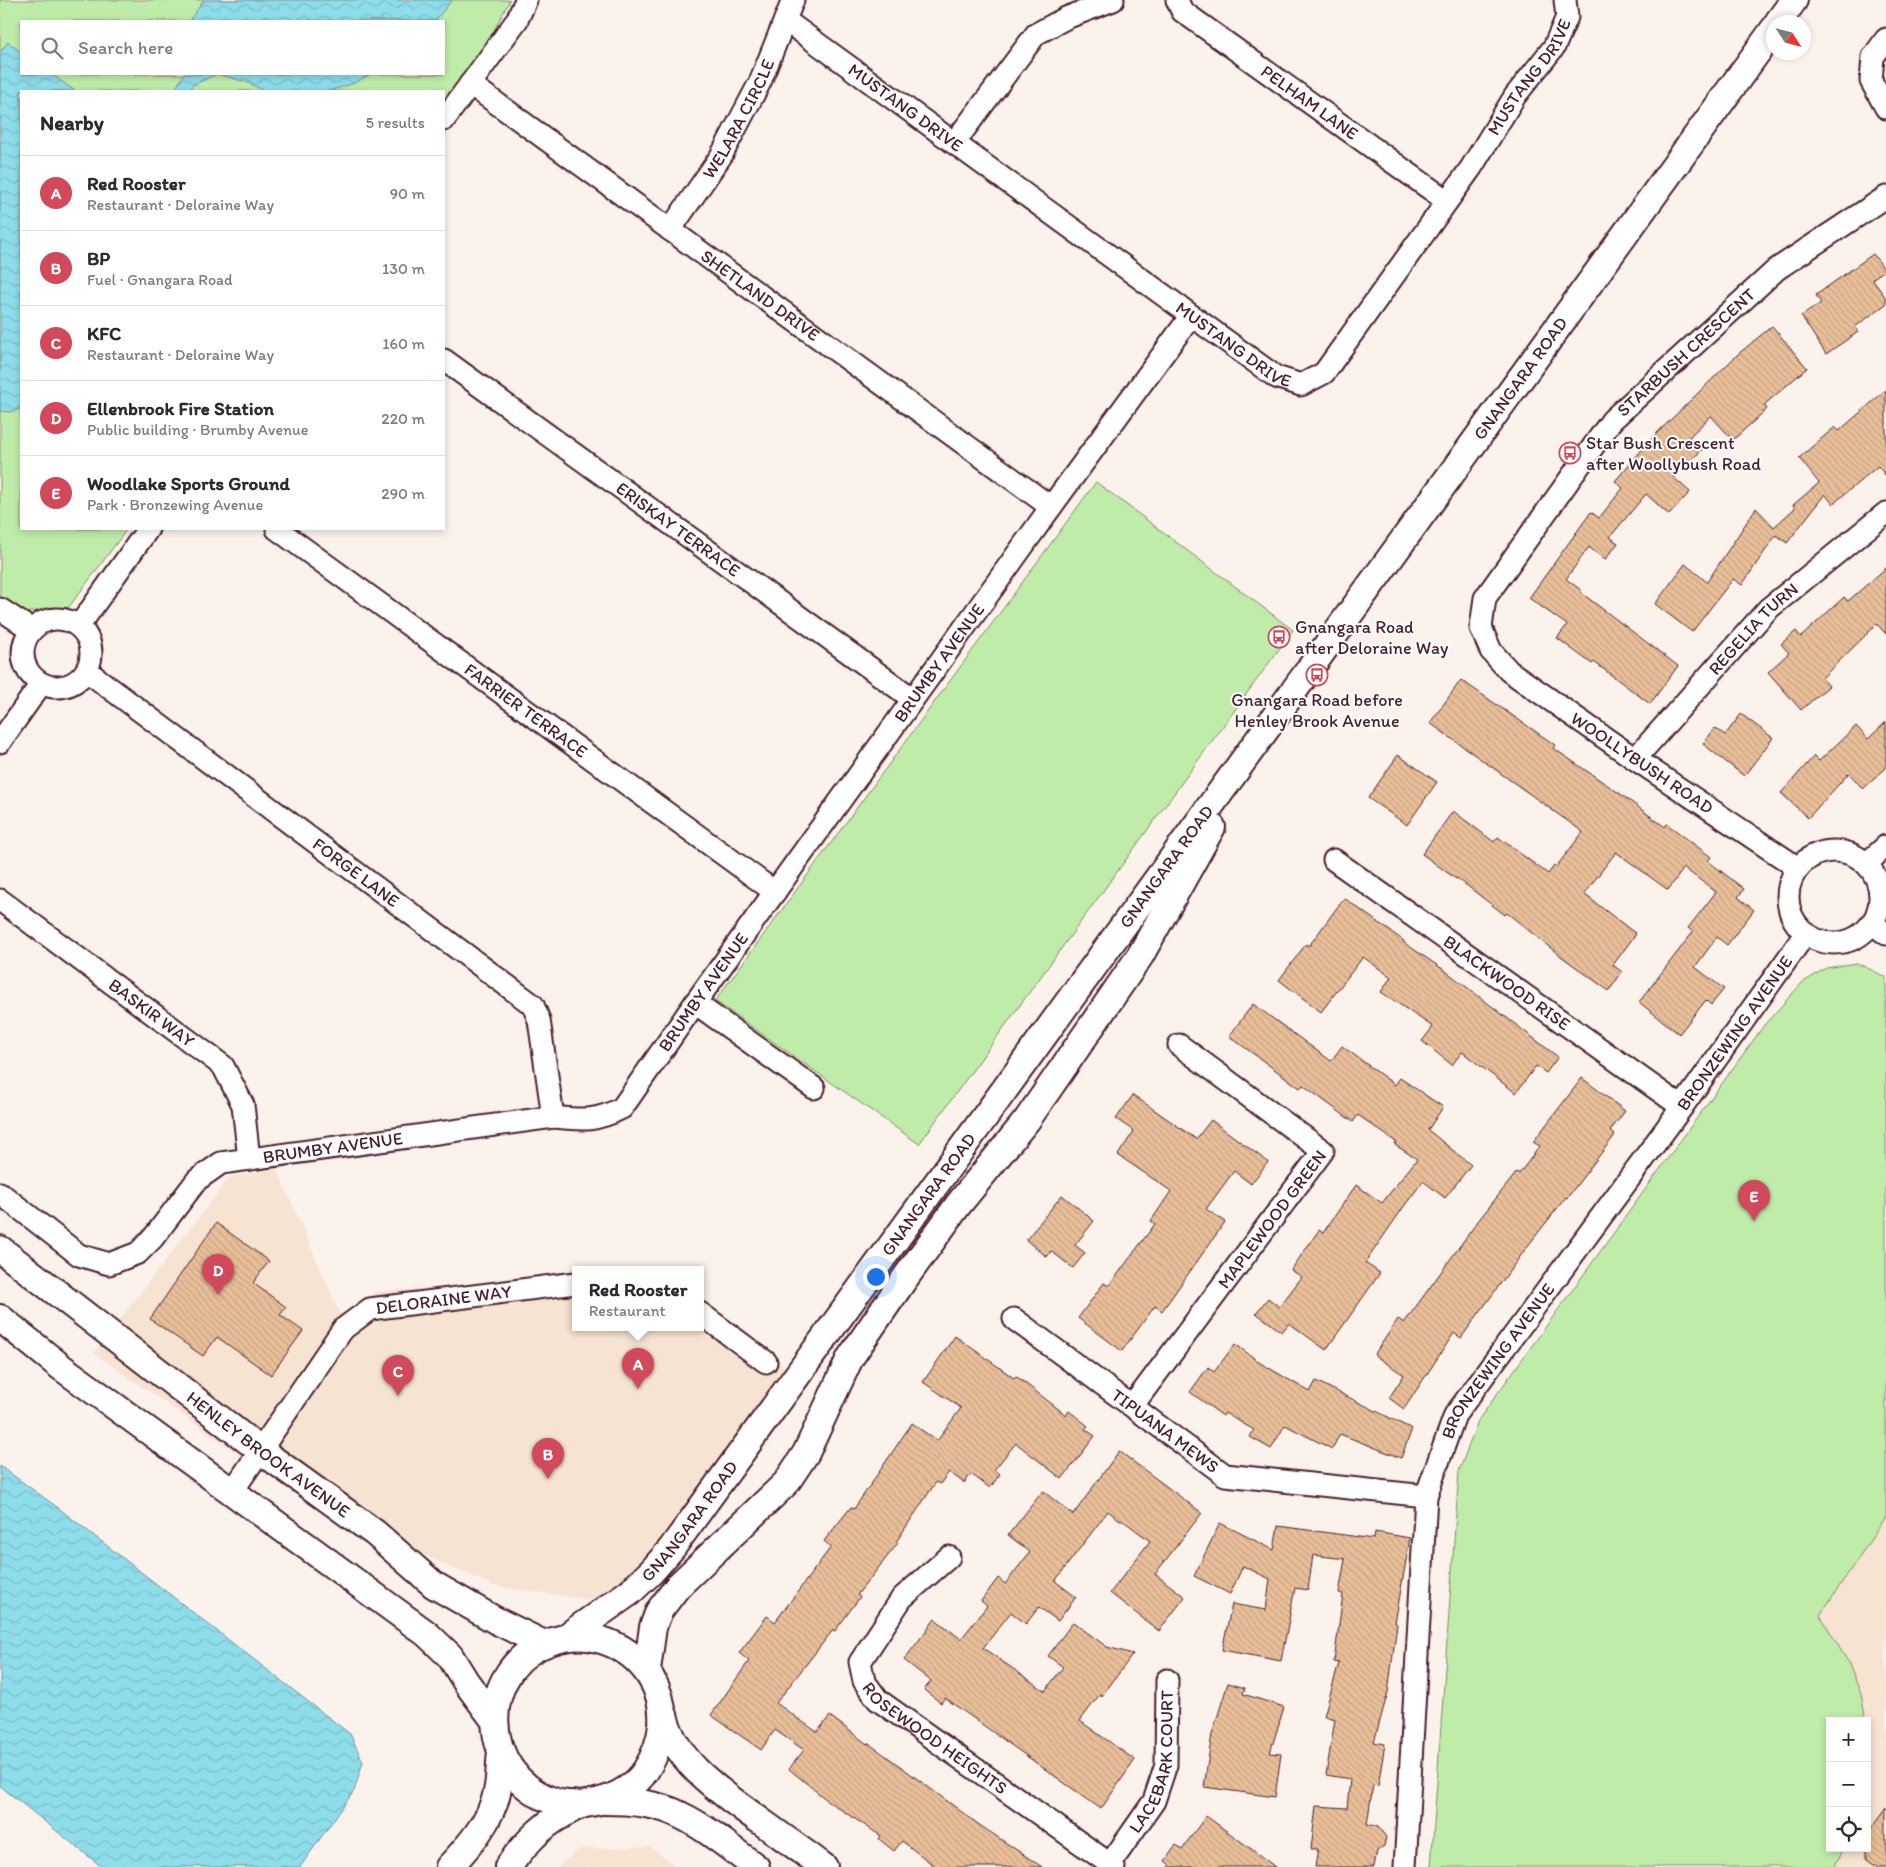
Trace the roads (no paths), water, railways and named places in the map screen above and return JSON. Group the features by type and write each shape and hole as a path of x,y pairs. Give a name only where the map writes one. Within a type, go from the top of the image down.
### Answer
{"main road":[{"path":"1783,15 1794,0"},
{"name":"GNANGARA ROAD","path":"555,1640 630,1592 672,1548 1766,40"},
{"name":"GNANGARA ROAD","path":"647,1670 653,1627 659,1611 678,1586 786,1483 806,1453 850,1358 958,1205 1027,1120 1140,956 1267,728"},
{"name":"HENLEY BROOK AVENUE","path":"0,1249 260,1450 375,1533 434,1585 494,1620 555,1640"},
{"path":"0,1318 61,1368 427,1634 450,1656 494,1721"},
{"path":"756,1867 682,1816 648,1804 624,1801 592,1803 557,1802 534,1792 514,1775 501,1753 496,1738 494,1721 498,1697 508,1675 524,1657 555,1640 589,1636 611,1642 631,1654 647,1670 660,1697 667,1726 677,1747 692,1766 728,1797 824,1867"},
{"path":"508,1867 538,1833 559,1816 626,1790 645,1772 658,1749 663,1723 660,1697"},
{"path":"449,1867 480,1829 492,1810 498,1791 501,1753"}],"street":[{"path":"445,119 517,20 526,0"},
{"name":"WELARA CIRCLE","path":"670,230 720,156 760,82 793,0"},
{"path":"954,143 1036,34 1066,18 1114,0"},
{"name":"PELHAM LANE","path":"1177,0 1182,11 1447,201"},
{"name":"MUSTANG DRIVE","path":"785,20 1276,377 1301,385 1324,373 1471,168 1515,96 1554,47 1568,17 1566,0"},
{"path":"1886,39 1873,56 1870,81 1886,108"},
{"name":"SHETLAND DRIVE","path":"470,84 1051,507"},
{"name":"STARBUSH CRESCENT","path":"1491,651 1481,628 1485,598 1612,420 1777,269 1886,197"},
{"name":"BRUMBY AVENUE","path":"0,1193 79,1255 109,1264 138,1254 153,1238 197,1180 221,1163 553,1117 589,1120 606,1116 622,1108 774,892 1191,316"},
{"name":"ERISKAY TERRACE","path":"445,361 913,699"},
{"name":"REGELIA TURN","path":"1635,760 1768,609 1886,513"},
{"path":"79,626 147,530"},
{"name":"FARRIER TERRACE","path":"278,530 774,892"},
{"path":"0,609 32,630"},
{"path":"60,619 70,621 79,626 86,633 90,642 91,662 87,671 71,685 61,688 41,684 26,669 23,659 23,648 26,638 32,630 45,622 60,619"},
{"name":"WOOLLYBUSH ROAD","path":"1491,651 1509,671 1635,760 1798,868"},
{"name":"FORGE LANE","path":"87,671 533,1004 539,1020 553,1117"},
{"path":"0,742 41,684"},
{"path":"1866,864 1886,846"},
{"path":"1839,851 1854,855 1866,864 1874,874 1879,886 1879,928 1848,941 1834,943 1819,940 1806,933 1796,923 1790,910 1788,895 1791,881 1798,868 1810,858 1824,852 1839,851"},
{"name":"BLACKWOOD RISE","path":"1334,860 1682,1107"},
{"name":"BASKIR WAY","path":"0,900 223,1066 243,1105 249,1159"},
{"name":"BRONZEWING AVENUE","path":"1405,1867 1426,1496 1455,1415 1682,1107 1806,933"},
{"path":"695,1003 814,1088"},
{"name":"MAPLEWOOD GREEN","path":"1133,1405 1323,1151 1180,1045"},
{"name":"DELORAINE WAY","path":"232,1492 343,1329 370,1310 572,1284"},
{"path":"704,1316 766,1362"},
{"name":"TIPUANA MEWS","path":"1014,1319 1133,1405 1225,1475 1426,1496"},
{"name":"ROSEWOOD HEIGHTS","path":"949,1557 902,1598 860,1662 864,1681 878,1700 1112,1866"},
{"name":"LACEBARK COURT","path":"1112,1866 1154,1802 1166,1765 1167,1680"}],"water":[{"path":"204,0 452,0 436,20 190,20"},
{"path":"8,42 20,51 20,75 52,75 74,90 20,90 20,409 9,412 0,411 0,52"},
{"path":"183,75 215,75 193,85 190,90 175,90"},
{"path":"221,75 369,75 352,84 331,90 263,90 246,82"},
{"path":"0,1466 57,1507 350,1734 363,1762 354,1791 300,1867 102,1867 0,1786"}],"place":[{"name":"Star Bush Crescent after Woollybush Road","path":"1570,453"},
{"name":"Gnangara Road after Deloraine Way","path":"1279,637"},
{"name":"Gnangara Road before Henley Brook Avenue","path":"1317,675"},
{"name":"Woodlake Sports Ground","path":"1754,1221"},
{"name":"Ellenbrook Fire Station","path":"218,1295"},
{"name":"Red Rooster","path":"638,1389"},
{"name":"KFC","path":"398,1396"},
{"name":"BP","path":"548,1479"}]}
